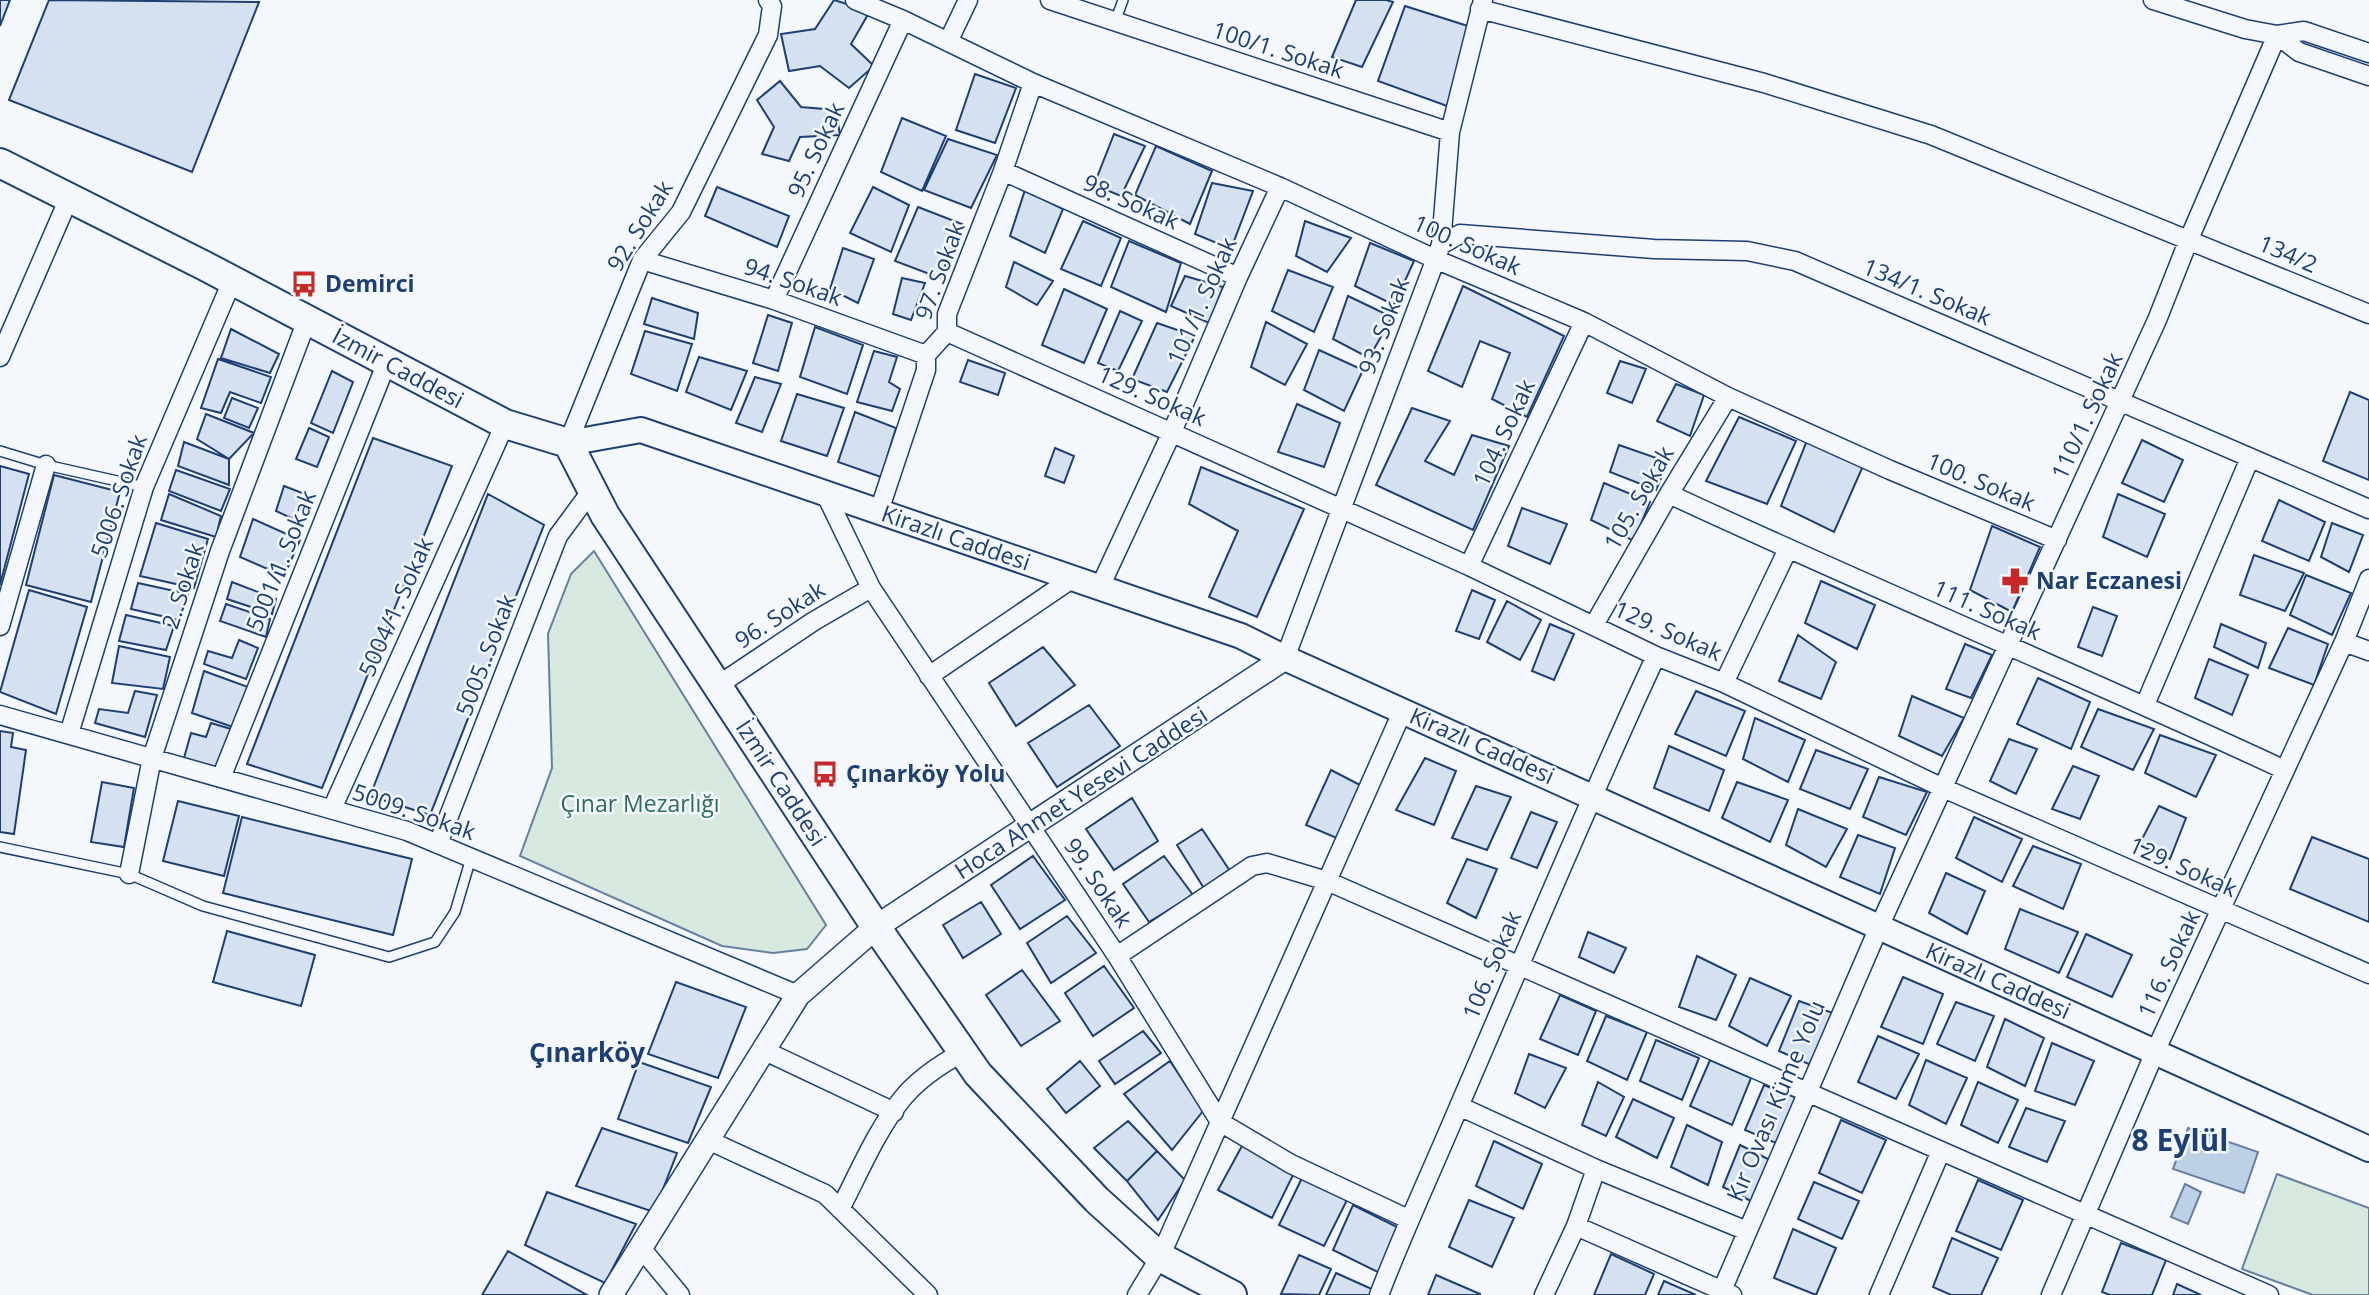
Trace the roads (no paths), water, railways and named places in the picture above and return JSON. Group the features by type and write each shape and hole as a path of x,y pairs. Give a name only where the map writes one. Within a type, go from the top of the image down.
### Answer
{"main road":[{"name":"İzmir Caddesi","path":"0,163 505,424 568,443 605,515 876,927 978,1074 1097,1200 1160,1257 1232,1295"},
{"name":"Kirazlı Caddesi","path":"568,443 641,430 1241,636 2369,1149"}],"street":[{"name":"92. Sokak","path":"568,443 642,260 681,212 768,35 772,6 768,0"},
{"name":"100. Sokak","path":"855,0 903,20 1033,83 1438,252 1584,322 1728,397 1890,470 2057,540"},
{"path":"948,42 968,0"},
{"name":"100/1. Sokak","path":"1050,0 1450,132"},
{"path":"2153,0 2245,29 2277,35 2304,31 2369,53"},
{"name":"93. Sokak","path":"1285,658 1438,252 1450,132 1481,5"},
{"name":"134/2","path":"1481,5 1764,83 1931,135 2369,314"},
{"name":"95. Sokak","path":"774,300 903,20"},
{"path":"2277,35 2300,52 2369,76"},
{"name":"110/1. Sokak","path":"1879,927 2157,320 2277,35"},
{"name":"97. Sokak","path":"879,511 926,370 926,355 947,332 947,314 1003,171 1033,83"},
{"name":"98. Sokak","path":"1003,171 1238,277"},
{"name":"101/1. Sokak","path":"1100,587 1280,187"},
{"path":"0,357 69,198"},
{"name":"134/1. Sokak","path":"1438,252 1460,234 1654,249 1747,251 1795,261 2369,509"},
{"name":"94. Sokak","path":"642,260 774,300 926,355"},
{"name":"5006. Sokak","path":"69,734 144,487 232,281"},
{"name":"2. Sokak","path":"129,874 152,758 220,551 307,320"},
{"name":"104. Sokak","path":"1469,566 1584,322"},
{"name":"129. Sokak","path":"947,332 1469,566 1656,656 1724,683 1943,788 2369,974"},
{"name":"5001/1. Sokak","path":"221,778 387,362"},
{"name":"105. Sokak","path":"1594,625 1728,397"},
{"name":"5004/1. Sokak","path":"332,810 505,424"},
{"path":"2145,705 2250,458"},
{"path":"0,626 46,466"},
{"name":"5005. Sokak","path":"438,844 558,536 592,490"},
{"name":"99. Sokak","path":"825,493 871,588 1117,956 1220,1122"},
{"name":"111. Sokak","path":"1669,494 2285,770"},
{"path":"1724,683 1788,549"},
{"path":"929,676 1073,578"},
{"name":"116. Sokak","path":"2051,1295 2155,1052 2344,642 2369,579"},
{"name":"96. Sokak","path":"717,686 814,621 871,588"},
{"path":"2344,642 2369,651"},
{"name":"106. Sokak","path":"1379,1295 1408,1219 1591,796 1656,656"},
{"name":"Hoca Ahmet Yesevi Caddesi","path":"611,1295 798,995 876,927 1285,658"},
{"path":"1137,1295 1160,1257 1403,710"},
{"name":"5009. Sokak","path":"0,715 407,831 798,995"},
{"path":"1117,956 1252,866 1267,863 1327,881 2084,1216 2234,1288 2269,1295"},
{"name":"Kır Ovası Küme Yolu","path":"1725,1293 1747,1231 1879,927"},
{"path":"763,1050 894,1112"},
{"path":"840,1209 903,1098 938,1066 963,1052"},
{"path":"1459,1106 1596,1169 1747,1231"},
{"path":"1220,1122 1291,1164 1408,1219"},
{"path":"708,1140 825,1194 928,1295"},
{"path":"1879,1295 1941,1153"},
{"path":"1544,1295 1576,1226 1596,1169"},
{"path":"1576,1226 1725,1293"},
{"path":"641,1248 680,1295"}],"lane":[{"path":"1115,22 1123,0"},
{"path":"0,451 46,466 144,487"},
{"path":"0,847 129,874 203,906 388,957 435,942 455,912 471,858"}],"water":[{"path":"2188,1128 2258,1152 2244,1193 2173,1169"},
{"path":"2185,1184 2201,1192 2188,1224 2171,1217"}],"place":[{"name":"Demirci","path":"304,284"},
{"name":"Nar Eczanesi","path":"2015,581"},
{"name":"Çınarköy Yolu","path":"825,774"}],"district":[{"name":"Çınarköy","path":"587,1053"},
{"name":"8 Eylül","path":"2180,1141"}],"park label":[{"name":"Çınar Mezarlığı","path":"640,804"}]}
